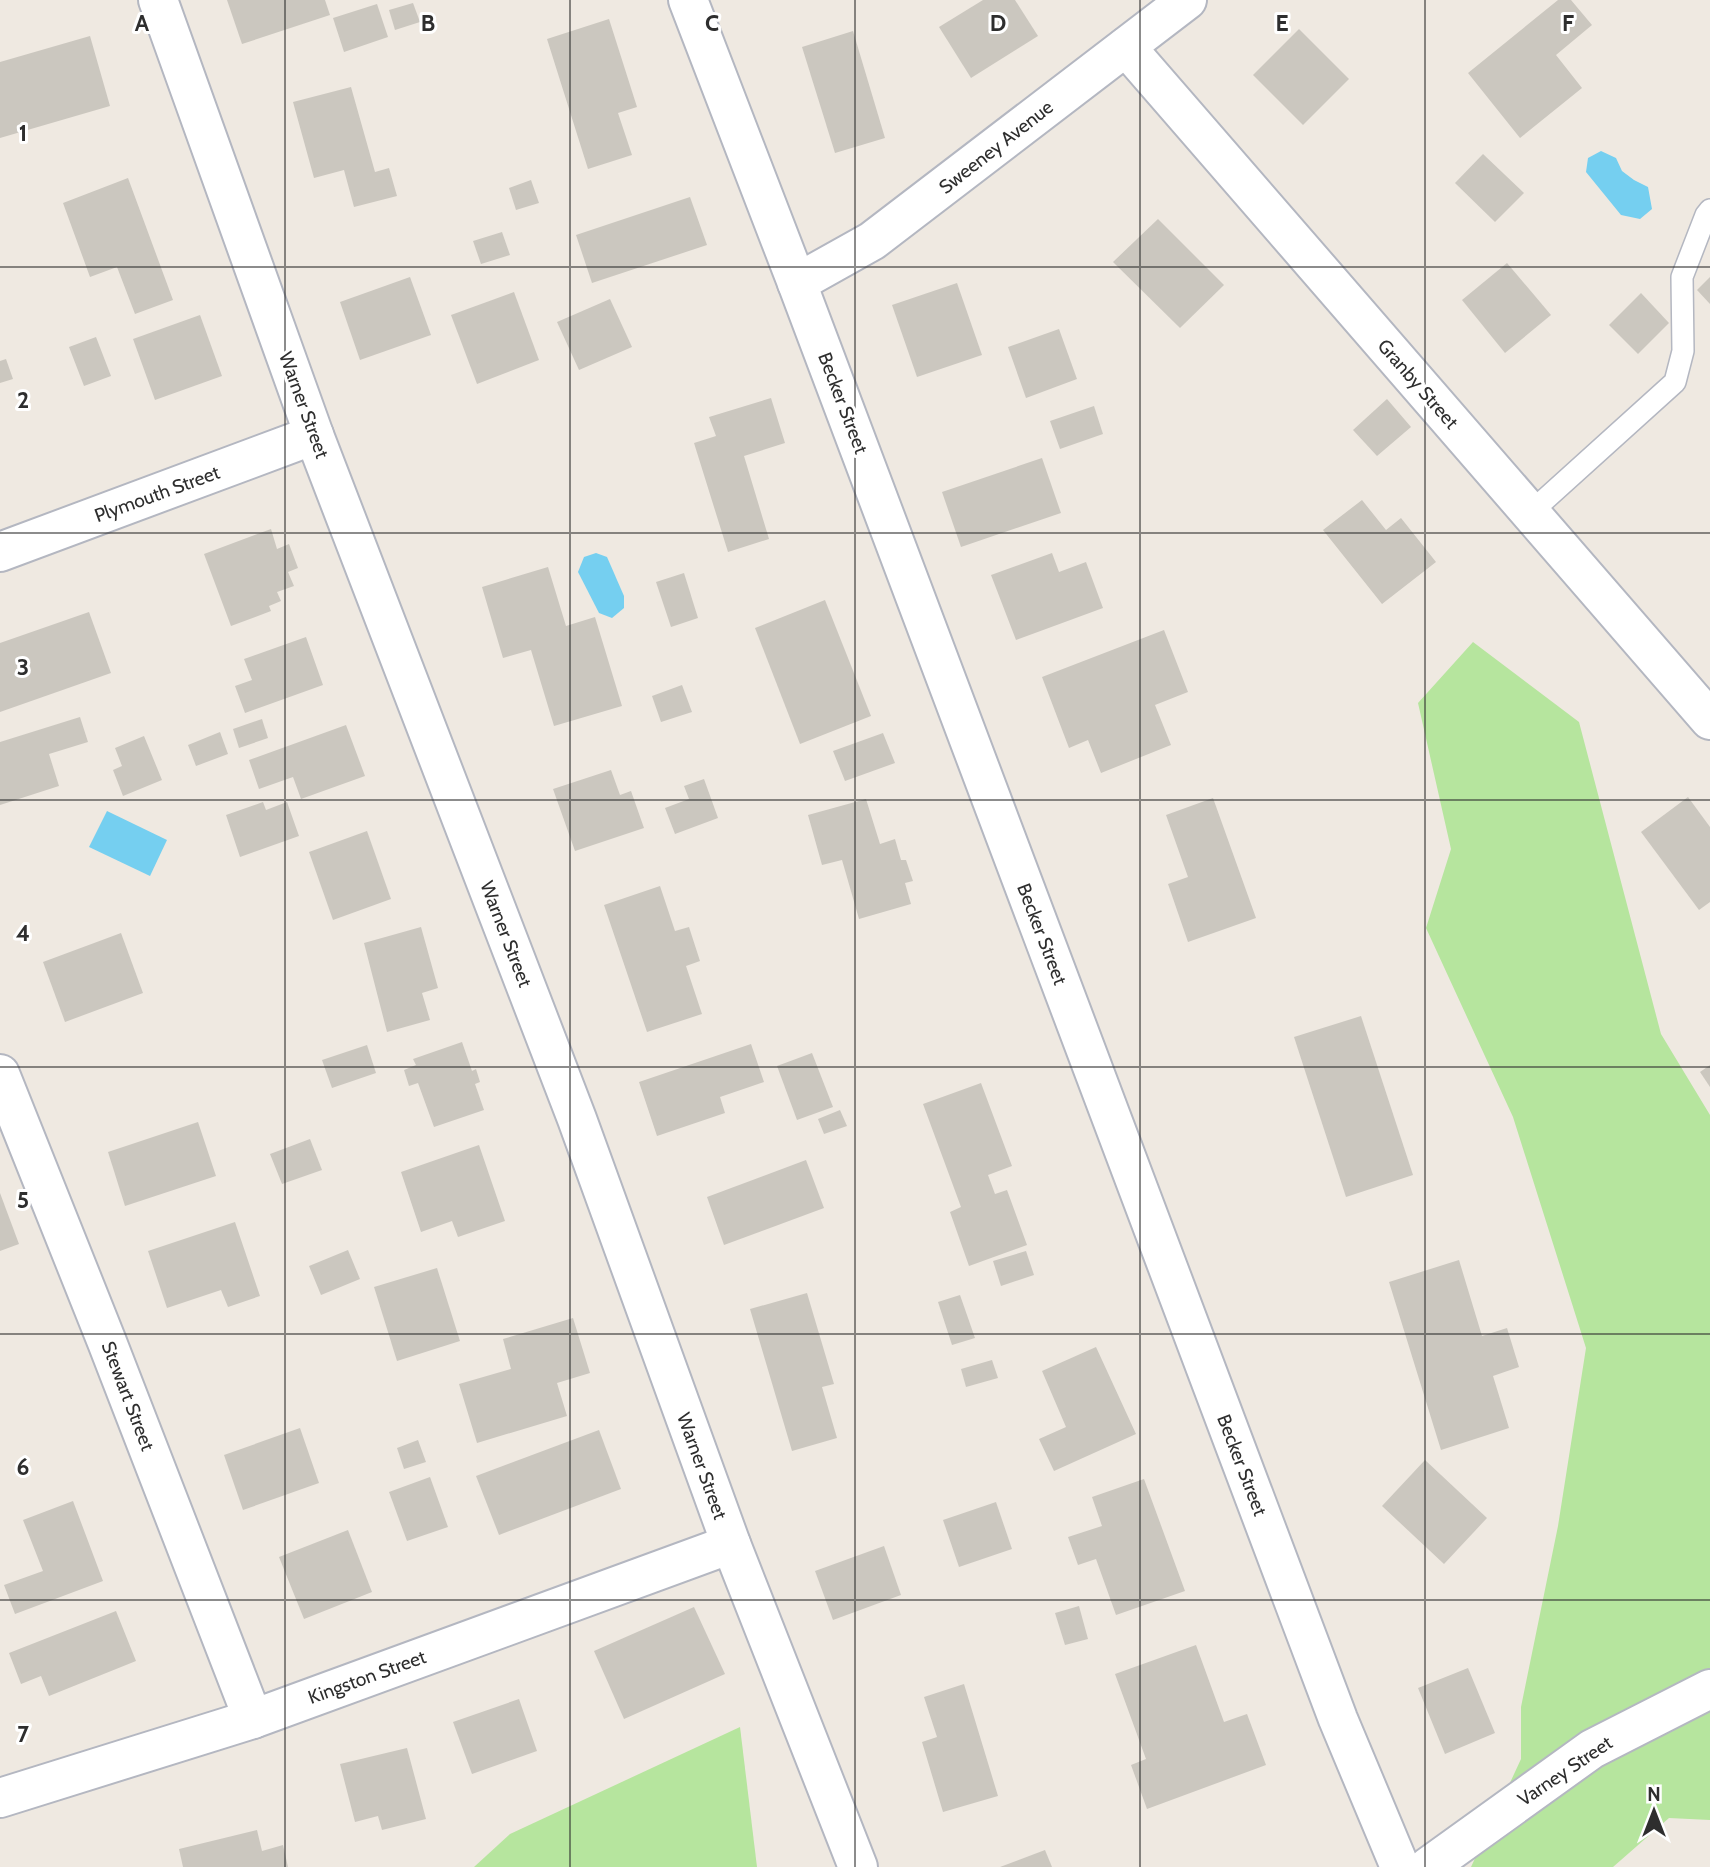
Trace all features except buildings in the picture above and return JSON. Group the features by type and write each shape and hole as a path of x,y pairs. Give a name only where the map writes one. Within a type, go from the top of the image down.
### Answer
{"street":[{"name":"Warner Street","path":"158,0 314,435 577,1119 731,1544 858,1867"},
{"name":"Becker Street","path":"688,0 1338,1719 1400,1867"},
{"name":"Sweeney Avenue","path":"797,283 872,241 1187,0"},
{"name":"Granby Street","path":"1126,47 1710,720"},
{"name":"Plymouth Street","path":"0,552 314,435"},
{"name":"Stewart Street","path":"0,1074 253,1719"},
{"name":"Kingston Street","path":"0,1798 253,1719 731,1544"},
{"name":"Varney Street","path":"1428,1867 1592,1749 1710,1689"}],"lane":[{"path":"1530,513 1675,382 1683,351 1682,276 1710,210"}],"green space":[{"path":"1473,642 1579,722 1661,1034 1710,1115 1710,1820 1669,1818 1613,1867 1471,1867 1521,1759 1521,1707 1558,1526 1586,1348 1513,1117 1426,928 1451,849 1418,703"},
{"path":"740,1727 757,1867 474,1867 510,1834"}],"water":[{"path":"1601,151 1616,158 1622,171 1648,187 1652,209 1640,219 1621,215 1586,172 1588,158"},
{"path":"596,553 607,557 624,596 624,608 612,618 599,613 578,572 584,557"},
{"path":"107,811 167,840 150,876 89,847"}]}
